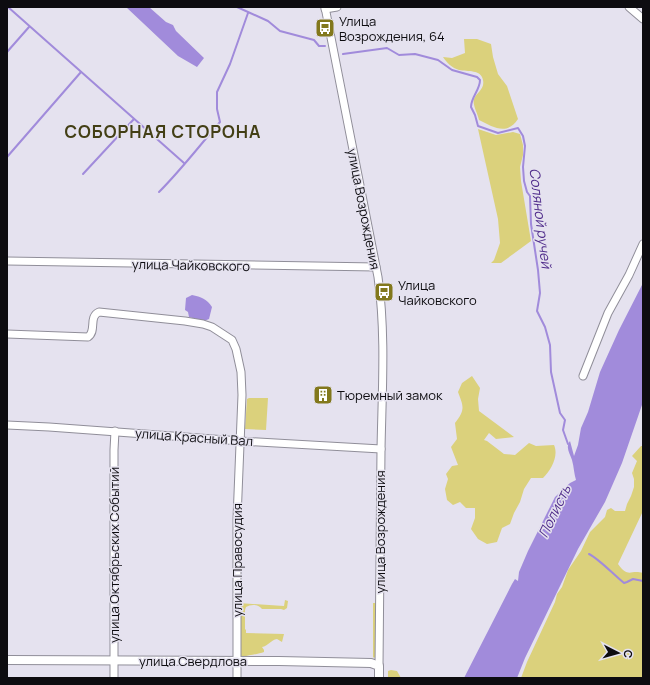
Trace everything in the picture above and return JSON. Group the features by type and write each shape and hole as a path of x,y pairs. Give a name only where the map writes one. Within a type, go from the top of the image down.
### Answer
{"street":[{"path":"325,8 337,7"},
{"path":"630,7 643,19"},
{"name":"улица Возрождения","path":"325,8 382,301 380,678"},
{"path":"583,376 608,313 643,244"},
{"name":"улица Чайковского","path":"7,261 376,267"},
{"name":"улица Правосудия","path":"7,334 88,338 93,332 94,317 99,312 203,324 212,327 232,340 239,356 242,395 237,519 237,678"},
{"name":"улица Красный Вал","path":"7,425 381,449"},
{"name":"улица Октябрьских Событий","path":"114,678 115,431"},
{"name":"улица Свердлова","path":"7,660 344,662 371,663 379,666"}],"shaded area":[{"path":"464,39 477,39 491,44 498,74 507,86 518,119 514,124 505,129 489,125 479,120 474,106 474,99 483,86 482,76 474,72 454,68 443,57 452,58 465,53"},
{"path":"478,129 496,135 513,132 520,134 523,145 523,155 520,167 521,181 531,241 501,263 491,263 494,260 500,243 498,219"},
{"path":"472,376 480,388 478,399 479,411 514,437 496,439 489,433 484,440 504,454 515,455 529,443 536,446 554,445 556,454 549,471 543,478 531,478 524,489 510,524 502,528 497,542 487,544 478,539 471,529 475,518 475,508 466,508 460,502 453,505 447,500 445,489 448,479 446,474 452,466 458,465 451,447 457,439 455,423 462,411 462,404 458,392 462,383"},
{"path":"268,398 266,430 245,429 247,399"},
{"path":"641,446 643,446 643,511 618,564 627,572 643,573 643,678 521,678 555,602 557,594 562,587 568,570 581,551 590,532 605,517 607,510 611,508 615,511 625,511 634,487 632,473 637,461 632,456"},
{"path":"285,600 288,601 287,608 284,610 262,609 259,606 254,605 246,607 246,633 284,634 282,642 277,639 262,647 264,652 244,657 239,655 239,603 284,606"},
{"path":"373,603 376,603 376,656 374,658 373,657"},
{"path":"388,671 397,671 401,678 388,678"}],"water":[{"path":"126,7 149,7 166,22 173,25 176,31 204,58 197,67 178,56"},
{"name":"Полисть","path":"643,283 643,402 622,463 605,502 578,549 525,658 517,678 464,678 512,584 515,579 518,581 519,572 528,551 555,497 570,483 576,480 568,446 570,441 574,456 578,445 581,428 588,412 600,372"},
{"path":"192,295 204,299 210,304 212,307 209,319 204,321 189,317 188,312 185,310 186,298"}],"waterway":[{"path":"8,7 184,163"},
{"name":"Соляной ручей","path":"237,7 268,21 280,31 314,40 319,46 325,46"},
{"path":"159,192 220,122 217,109 217,92 230,64 248,13"},
{"path":"7,52 29,27"},
{"name":"Соляной ручей","path":"343,54 387,48 399,55 415,54 438,60 452,70 477,77 480,80 480,84 472,100 471,107 478,126 498,133 518,128 523,136 525,146 523,167 524,181 527,192 530,196 531,224 540,293 537,311 545,327 550,345 551,372 560,413 565,420 563,430 568,444"},
{"path":"7,157 81,72"},
{"path":"83,174 134,119"},
{"path":"589,554 602,563 624,583 633,579 643,581"}],"place":[{"name":"Улица Возрождения, 64","path":"325,28"},
{"name":"Улица Чайковского","path":"384,292"},
{"name":"Тюремный замок","path":"323,395"}],"district":[{"name":"СОБОРНАЯ СТОРОНА","path":"163,131"}]}
